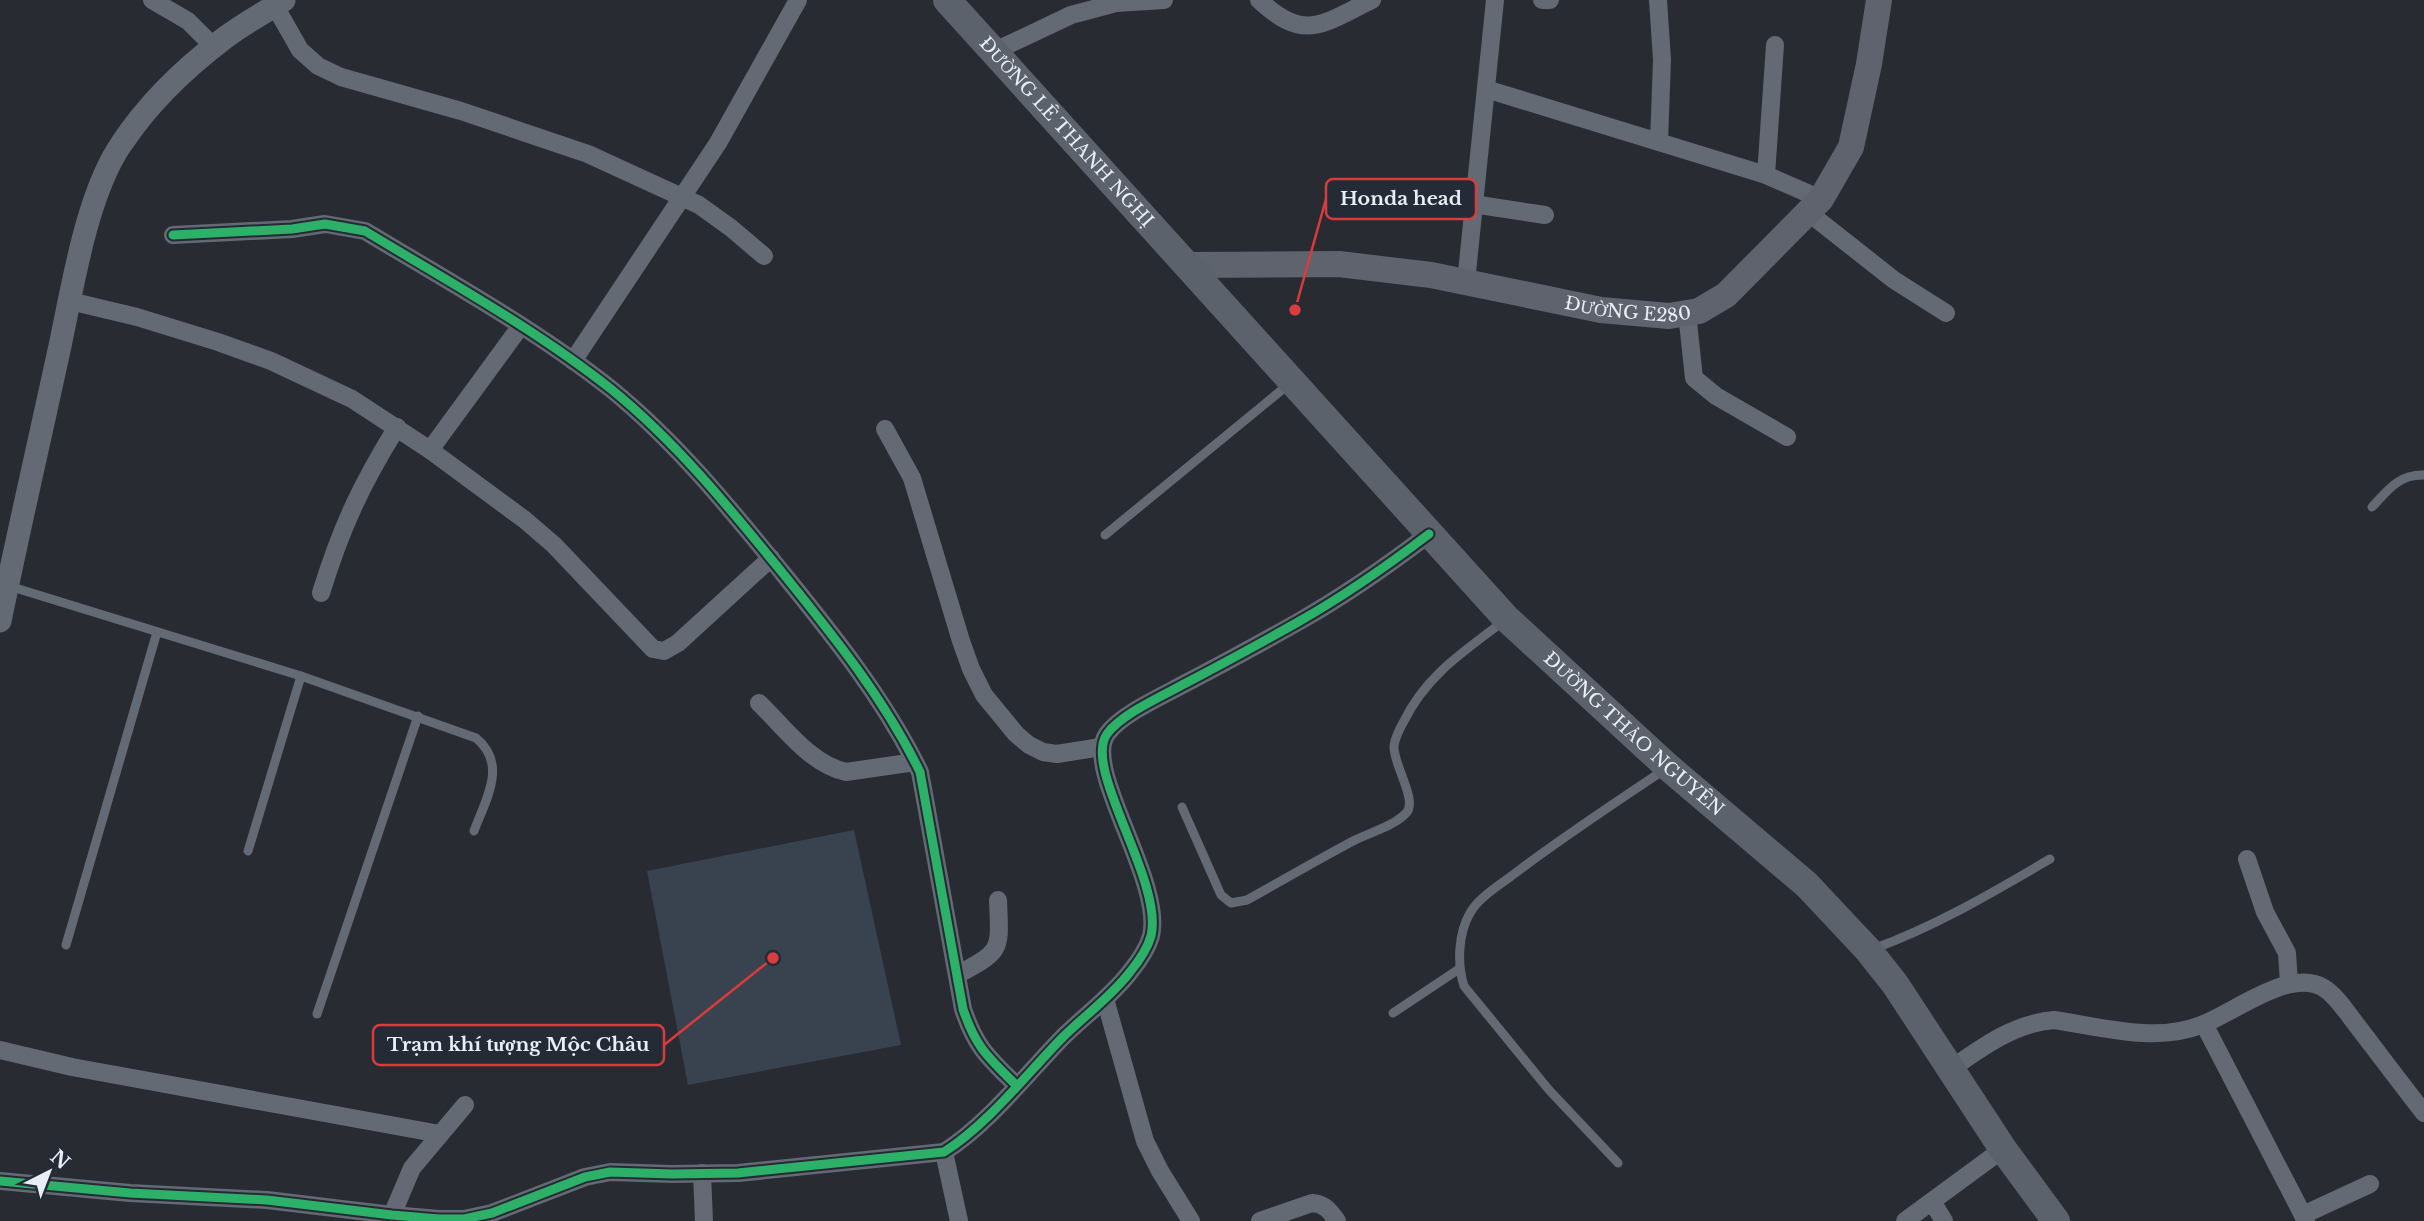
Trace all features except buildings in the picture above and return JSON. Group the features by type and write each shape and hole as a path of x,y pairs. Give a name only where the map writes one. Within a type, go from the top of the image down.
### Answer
{"main road":[{"name":"ĐƯỜNG LÊ THANH NGHỊ","path":"947,0 1186,265"},
{"name":"ĐƯỜNG E280","path":"1186,265 1339,264 1418,273 1601,310 1669,316 1699,311 1726,295 1815,206 1850,146 1870,64 1879,0"},
{"name":"ĐƯỜNG THẢO NGUYÊN","path":"1186,265 1506,618 1668,767 1807,885 1868,950 1895,984 2003,1149 2056,1221"}],"street":[{"path":"152,0 188,21 214,47"},
{"path":"573,361 718,143 798,0"},
{"path":"993,52 1071,15 1116,3 1164,0"},
{"path":"1259,0 1292,25 1308,26 1324,23 1372,0"},
{"path":"1466,282 1496,0"},
{"path":"1542,0 1550,0"},
{"path":"1658,0 1662,60 1660,142"},
{"path":"0,621 70,301 103,176 121,144 173,83 214,47 279,3 300,50 318,66 341,77 535,135 588,154 682,196 721,220 764,256"},
{"path":"1766,176 1775,45"},
{"path":"1486,89 1766,176 1815,206 1894,280 1946,313"},
{"path":"1473,204 1545,215"},
{"path":"173,235 292,229 326,224 365,232 573,361 638,413 689,461 771,558 856,667 889,715 915,762 920,772 927,808 963,1009 971,1034 983,1052 1016,1085"},
{"path":"70,301 180,329 271,361 352,399 397,427 526,520 554,545 653,649 664,651 678,643 771,558"},
{"path":"1687,313 1695,379 1700,386 1787,437"},
{"path":"430,450 520,327"},
{"path":"321,593 335,547 351,509 372,466 397,427"},
{"path":"885,429 912,478 961,641 971,669 985,695 1016,734 1043,752 1057,754 1101,747"},
{"path":"0,1181 130,1193 267,1200 391,1215 464,1219 492,1217 585,1177 610,1172 702,1173 803,1167 944,1152 965,1139 1016,1085 1105,999 1145,952 1151,935 1153,915 1149,890 1104,770 1101,747 1107,733 1150,702 1297,622 1389,565 1429,534"},
{"path":"759,703 812,755 825,766 835,770 846,772 915,762"},
{"path":"2247,859 2265,912 2287,953 2289,982"},
{"path":"957,975 994,952 999,932 998,900"},
{"path":"1951,1069 1997,1039 2039,1021 2054,1020 2158,1034 2180,1033 2289,982 2308,983 2324,988 2342,1006 2424,1113"},
{"path":"1105,999 1145,1141 1191,1221"},
{"path":"2204,1024 2305,1218 2370,1184"},
{"path":"0,1050 72,1067 440,1134"},
{"path":"391,1215 412,1168 465,1105"},
{"path":"1905,1221 2003,1149"},
{"path":"944,1152 959,1221"},
{"path":"702,1173 704,1221"},
{"path":"1260,1221 1312,1203 1320,1203 1327,1208 1337,1221"},
{"path":"1933,1203 1944,1221"}],"lane":[{"path":"1105,535 1293,381"},
{"path":"2372,507 2401,479 2424,475"},
{"path":"8,585 301,676 476,738 491,754 493,769 491,783 474,831"},
{"path":"1182,807 1221,895 1231,903 1247,900 1397,820 1408,811 1411,803 1396,761 1394,745 1410,707 1420,691 1438,672 1506,618"},
{"path":"66,945 157,632"},
{"path":"248,851 301,676"},
{"path":"317,1014 418,716"},
{"path":"1618,1163 1549,1090 1464,986 1459,970 1462,938 1470,913 1487,896 1563,837 1668,767"},
{"path":"1868,950 1909,936 1949,917 2050,859"},
{"path":"1393,1013 1459,970"}],"cycle path":[{"path":"173,235 292,229 325,224 365,231 491,306 552,346 611,389 658,431 721,499 819,619 874,692 906,745 920,772 963,1009 984,1051 1016,1085"},
{"path":"0,1181 130,1193 267,1200 392,1215 464,1219 492,1213 585,1177 610,1172 738,1173 944,1152 991,1114 1062,1038 1123,981 1137,964 1151,936 1152,913 1146,886 1105,773 1102,750 1107,734 1122,719 1143,706 1332,602 1429,534"}],"place":[{"name":"Honda head","path":"1295,310"},
{"name":"Trạm khí tượng Mộc Châu","path":"773,958"}]}
